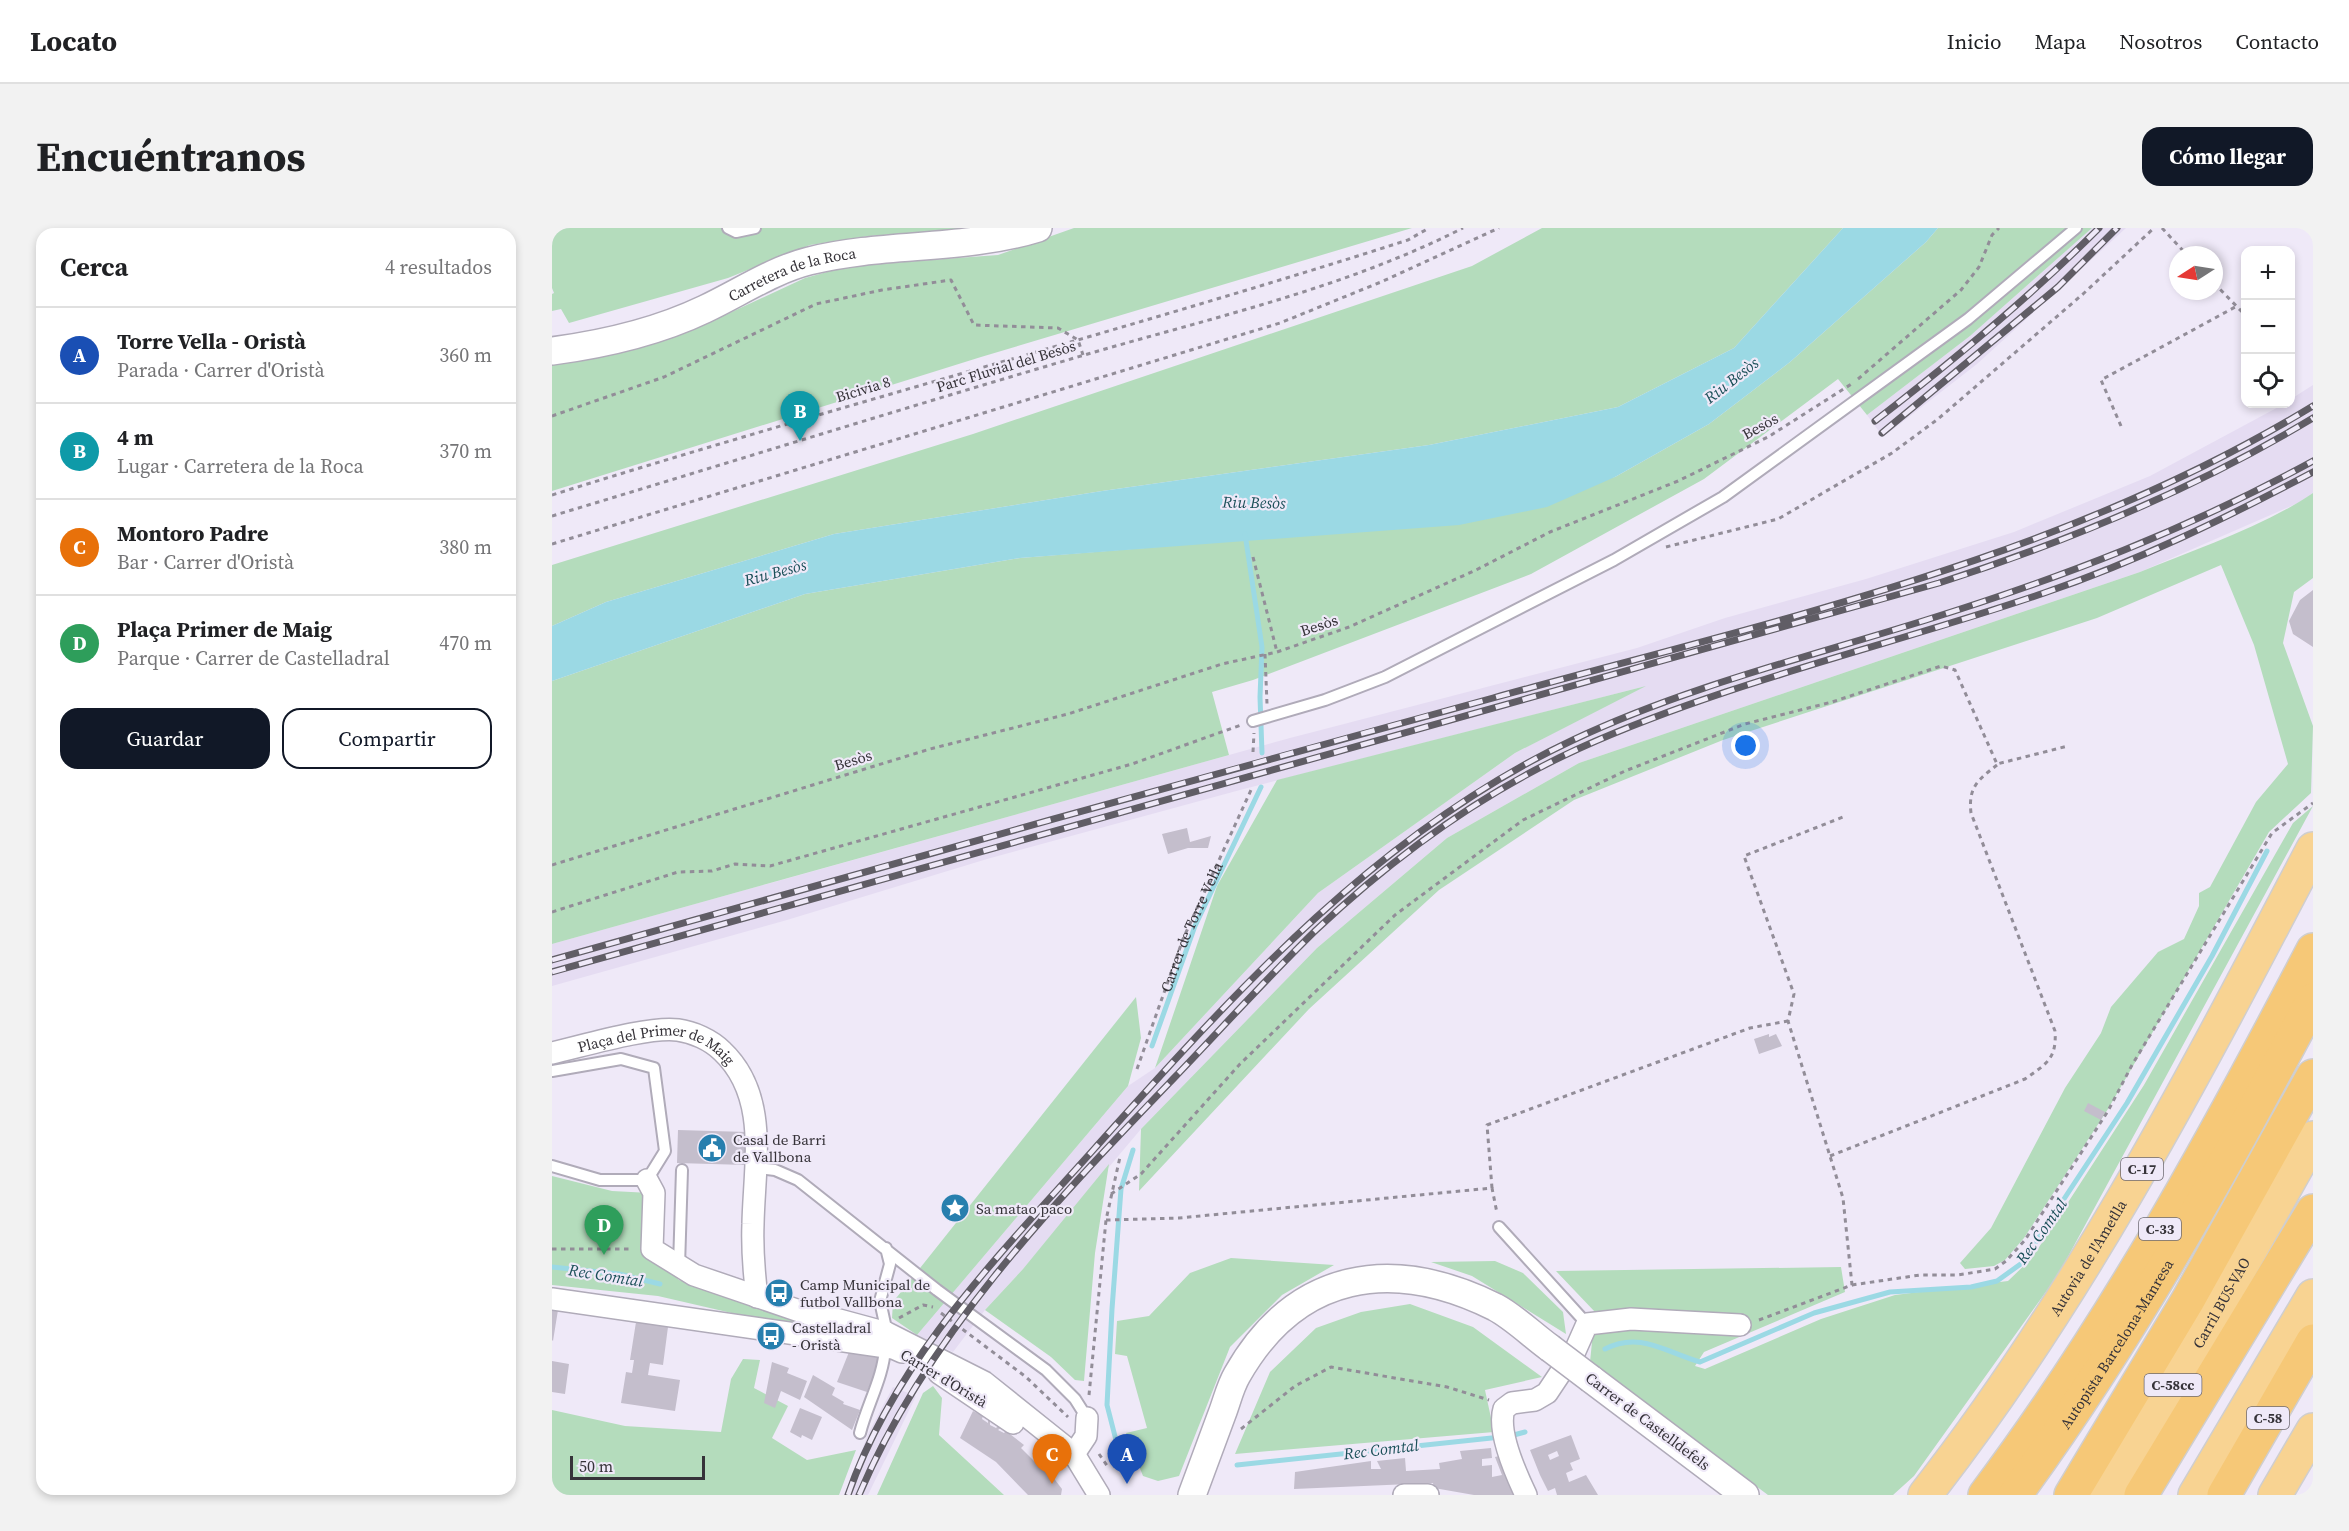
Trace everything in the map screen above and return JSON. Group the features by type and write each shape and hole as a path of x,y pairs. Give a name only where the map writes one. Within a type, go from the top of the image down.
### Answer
{"highway":[{"name":"Autovia de l'Ametlla","path":"1917,1495 1934,1484 2020,1365 2126,1197 2313,849"},
{"name":"C-33","path":"1985,1495 2066,1383 2129,1281 2204,1153 2313,950"},
{"name":"Autopista Barcelona-Manresa","path":"2015,1495 2079,1404 2134,1318 2233,1149 2313,1000"},
{"path":"2070,1495 2188,1300 2313,1076"},
{"name":"Carril BUS-VAO","path":"2106,1495 2237,1274 2313,1138"},
{"path":"2237,1274 2313,1167"},
{"path":"2141,1495 2313,1211"},
{"path":"2195,1495 2313,1296"},
{"name":"C-58","path":"2224,1495 2313,1341"},
{"path":"2275,1495 2313,1430"}],"street":[{"name":"Carretera de la Roca","path":"552,351 630,337 704,310 806,262 860,250 931,247 1006,238 1038,228"},
{"name":"Plaça del Primer de Maig","path":"552,1053 657,1030 677,1030 697,1035 717,1046 733,1061 752,1101 758,1168 752,1253 758,1297"},
{"path":"647,1180 654,1193 652,1249 694,1275 817,1317 828,1317 888,1334"},
{"name":"Carrer de Castelldefels","path":"1192,1495 1236,1377 1256,1345 1281,1317 1311,1297 1345,1283 1379,1278 1414,1279 1456,1291 1497,1308 1745,1495"},
{"name":"Carrer d'Oristà","path":"552,1299 837,1340 888,1334 984,1382 1074,1454 1099,1495"},
{"path":"817,1317 837,1340"},
{"path":"1526,1495 1506,1437 1502,1414 1507,1406 1535,1400 1548,1392 1575,1351 1587,1324 1631,1319 1740,1325"},
{"path":"1074,1454 1087,1427"},
{"path":"1404,1495 1426,1495"}],"lane":[{"path":"729,228 736,232 755,228"},
{"path":"1253,721 1325,700 1385,677 1614,560 1723,496 1968,319 2076,228"},
{"path":"552,1071 621,1059 654,1068 665,1151 647,1180 600,1180 552,1166"},
{"path":"758,1168 776,1170 798,1180 937,1290 1046,1370 1076,1399 1087,1427"},
{"path":"679,1266 682,1170"},
{"path":"1499,1227 1587,1324"},
{"path":"860,1434 868,1404 884,1364 888,1334 880,1301 890,1264 886,1248"}],"path":[{"name":"Parc Fluvial del Besòs","path":"1078,340 1230,297 1408,240 1429,228"},
{"name":"Parc Fluvial del Besòs","path":"552,516 1083,355 1244,311 1418,251 1463,228"},
{"path":"552,544 1280,323 1381,282 1499,228"},
{"name":"Besòs","path":"552,865 930,749 1068,714 1212,667 1276,652 1349,627 1476,570 1550,532 1678,481 1768,437 1857,381 1961,290 1978,267 1992,235 1998,228"},
{"path":"1658,549 1778,519 1892,453 1938,419 2083,294 2154,228"},
{"path":"2162,228 2179,246"},
{"path":"552,416 664,377 816,304 940,281 951,280 974,326 1058,328 1078,340 1083,355"},
{"path":"2223,292 2241,311"},
{"path":"2121,426 2101,381 2236,306"},
{"name":"Bicivia 8","path":"552,495 1078,340"},
{"path":"1253,557 1276,652"},
{"path":"1265,654 1266,699"},
{"path":"1111,1194 1141,1174 1240,1064 1395,915 1523,820 1625,771 1745,724 1832,702 1941,666 1955,670 1998,764"},
{"path":"552,912 678,872 712,870 735,864 770,866 1132,764 1253,721"},
{"path":"1830,1156 2025,1079 2047,1064 2056,1047 2055,1031 1971,813 1969,796 1979,779 1998,764 2068,746"},
{"name":"Carrer de Torre Vella","path":"1137,1069 1183,939 1251,790"},
{"path":"1740,1325 1773,1316 1852,1285 1920,1275 1958,1275 1995,1269 2006,1261 2025,1240 2108,1111 2132,1065 2271,833 2313,803"},
{"path":"1843,817 1744,856 1794,994 1788,1021 1843,1198 1852,1285"},
{"path":"1499,1227 1492,1188 1487,1125 1750,1028 1788,1021"},
{"path":"1087,1427 1106,1220 1119,1156"},
{"path":"1106,1220 1179,1218 1492,1188"},
{"path":"552,1249 652,1249"},
{"path":"888,1334 923,1305 932,1306 1026,1377 1087,1427 1108,1467"},
{"path":"1232,1436 1295,1386 1330,1367 1447,1387 1507,1406"}],"shaded area":[{"path":"2092,228 2126,228 1977,364 1883,437 1867,415 1970,336"},
{"path":"2313,385 2313,493 2298,503 2140,572 1579,763 1447,838 1317,948 1141,1129 1023,1269 985,1310 953,1352 917,1335 1128,1086 1155,1068 1318,893 1515,753 1642,687 1240,790 987,859 787,920 552,986 552,944 1290,738 1637,648 1725,618 1866,579 2014,532 2150,476 2277,408 2295,408 2295,396"},
{"path":"893,1387 916,1396 868,1495 844,1495 869,1432"}],"green space":[{"path":"552,228 982,228 869,236 810,245 728,278 569,323 561,309 552,311 552,294 554,293 552,288"},
{"path":"1074,228 1412,228 981,357 552,491 552,364 616,352 710,322 805,278 849,266 998,255"},
{"path":"1542,228 1843,228 1734,348 1618,407 1429,445 1102,491 834,534 606,602 552,626 552,565 973,434 1472,266"},
{"path":"1938,228 2092,228 1970,336 1867,415 1838,379 1704,479 1531,574 1253,680 1212,692 1229,755 552,944 552,681 805,594 1020,558 1244,540 1615,477 1709,424 1790,362 1926,242"},
{"path":"2313,493 2313,578 2294,592 2283,643 2313,726 2311,793 2269,832 2108,1109 2024,1238 2005,1260 1994,1266 1965,1269 1960,1263 1991,1228 2065,1088 2101,1033 2111,1007 2158,952 2184,939 2199,906 2199,893 2210,887 2256,802 2288,764 2254,645 2221,565 2097,618 1723,740 1574,800 1439,890 1309,1009 1139,1191 1141,1129 1317,948 1447,838 1579,763 2140,572 2251,527"},
{"path":"1646,686 1515,753 1318,893 1155,1068 1217,886 1277,780"},
{"path":"2313,806 2058,1275 1914,1476 1893,1495 1768,1495 1590,1362 1595,1312 1556,1271 1841,1267 1845,1292 1704,1352 1695,1366 1705,1369 1821,1319 1895,1295 2008,1281 2032,1258 2144,1085 2293,823"},
{"path":"1136,997 1141,1038 1128,1086 917,1335 892,1318 893,1302"},
{"path":"1109,1164 1095,1253 1084,1381 1075,1380 1051,1357 985,1310 1023,1269"},
{"path":"552,1176 612,1191 650,1193 662,1264 679,1280 803,1324 801,1329 658,1296 552,1285"},
{"path":"1231,1258 1334,1265 1282,1295 1230,1347 1179,1476 1158,1481 1143,1476 1126,1433 1147,1428 1127,1356 1115,1354 1117,1321 1149,1316 1190,1273"},
{"path":"1495,1261 1523,1273 1563,1312 1566,1334 1472,1276 1431,1262"},
{"path":"1410,1304 1473,1327 1542,1377 1485,1390 1494,1432 1235,1454 1270,1372 1316,1328 1361,1312"},
{"path":"743,1359 760,1360 754,1388 788,1406 772,1438 807,1460 856,1450 839,1495 552,1495 552,1410 625,1426 721,1432 731,1379"},
{"path":"933,1386 942,1398 939,1435 1004,1495 877,1495 923,1393"}],"water":[{"name":"Riu Besòs","path":"1843,228 1938,228 1926,242 1790,362 1709,424 1615,477 1547,507 1459,525 1020,558 805,594 552,681 552,626 606,602 834,534 1102,491 1429,445 1618,407 1734,348"}],"building":[{"path":"2313,590 2313,647 2293,634 2289,621 2300,600"},
{"path":"1187,828 1190,842 1211,836 1208,848 1188,848 1168,854 1162,834"},
{"path":"1769,1034 1769,1037 1776,1034 1782,1046 1759,1054 1754,1039"},
{"path":"2088,1103 2105,1112 2101,1120 2084,1111"},
{"name":"Casal de Barri de Vallbona","path":"678,1130 747,1132 746,1165 677,1163"},
{"path":"552,1309 558,1310 553,1341 552,1340"},
{"path":"636,1322 668,1327 663,1365 650,1363 648,1375 680,1380 675,1411 621,1403 626,1372 632,1373 634,1360 630,1360"},
{"path":"849,1352 881,1357 867,1392 837,1382"},
{"path":"552,1361 569,1364 565,1394 552,1392"},
{"path":"772,1362 789,1368 787,1373 807,1381 800,1400 781,1391 775,1408 764,1403"},
{"path":"813,1375 835,1388 832,1395 844,1402 843,1404 860,1410 852,1430 804,1397"},
{"path":"800,1408 822,1417 812,1440 802,1435 801,1438 790,1432"},
{"path":"973,1411 983,1416 982,1419 988,1423 988,1419 990,1420 990,1425 996,1428 999,1425 1002,1427 998,1430 1004,1433 1006,1431 1024,1445 1021,1448 1040,1467 1043,1464 1062,1489 1061,1495 1028,1495 996,1462 960,1438"},
{"path":"1571,1435 1580,1459 1570,1463 1573,1470 1566,1473 1569,1482 1586,1475 1598,1495 1557,1495 1555,1488 1548,1491 1530,1450","holes":["1557,1451 1559,1456 1550,1460 1548,1455"]},
{"path":"1491,1448 1492,1458 1482,1459 1482,1466 1492,1465 1492,1477 1502,1475 1495,1457 1504,1455 1514,1495 1474,1495 1434,1488 1433,1483 1294,1489 1295,1472 1371,1461 1371,1469 1381,1469 1377,1461 1405,1458 1406,1471 1440,1469 1439,1463 1462,1459 1460,1451"}],"waterway":[{"path":"1245,534 1262,647 1260,697 1262,753"},
{"path":"1152,1046 1195,926 1261,787"},
{"name":"Rec Comtal","path":"1605,1349 1618,1344 1641,1343 1700,1362 1814,1313 1890,1292 1971,1287 1997,1281 2022,1263 2127,1103 2212,956 2267,851"},
{"path":"1118,1448 1107,1405 1121,1189 1133,1150"},
{"name":"Rec Comtal","path":"552,1267 619,1274 660,1284"},
{"name":"Rec Comtal","path":"1510,1436 1525,1432"},
{"name":"Rec Comtal","path":"1237,1465 1501,1437"}],"railway":[{"path":"1875,421 1990,328 2099,228"},
{"path":"1882,433 2058,287 2117,228"},
{"path":"552,960 1258,762 1809,612 1914,580 2017,545 2118,505 2217,459 2313,406"},
{"path":"552,972 1939,583 2036,549 2130,511 2223,468 2313,418"},
{"path":"848,1495 868,1445 893,1398 922,1353 954,1310 1023,1227 1148,1089 1257,974 1314,919 1436,820 1503,777 1615,721 1703,688 1977,604 2076,569 2218,509 2313,461"},
{"path":"859,1495 887,1436 920,1379 957,1325 1040,1222 1129,1125 1315,931 1375,878 1440,829 1474,806 1544,766 1636,724 1752,683 1986,612 2079,581 2181,538 2313,472"}],"place":[{"name":"4 m","path":"800,441"},
{"name":"Casal de Barri de Vallbona","path":"712,1148"},
{"name":"Sa matao paco","path":"955,1208"},
{"name":"Plaça Primer de Maig","path":"604,1255"},
{"name":"Camp Municipal de futbol Vallbona","path":"779,1293"},
{"name":"Castelladral - Oristà","path":"771,1336"},
{"name":"Montoro Padre","path":"1052,1484"},
{"name":"Torre Vella - Oristà","path":"1127,1484"}]}
